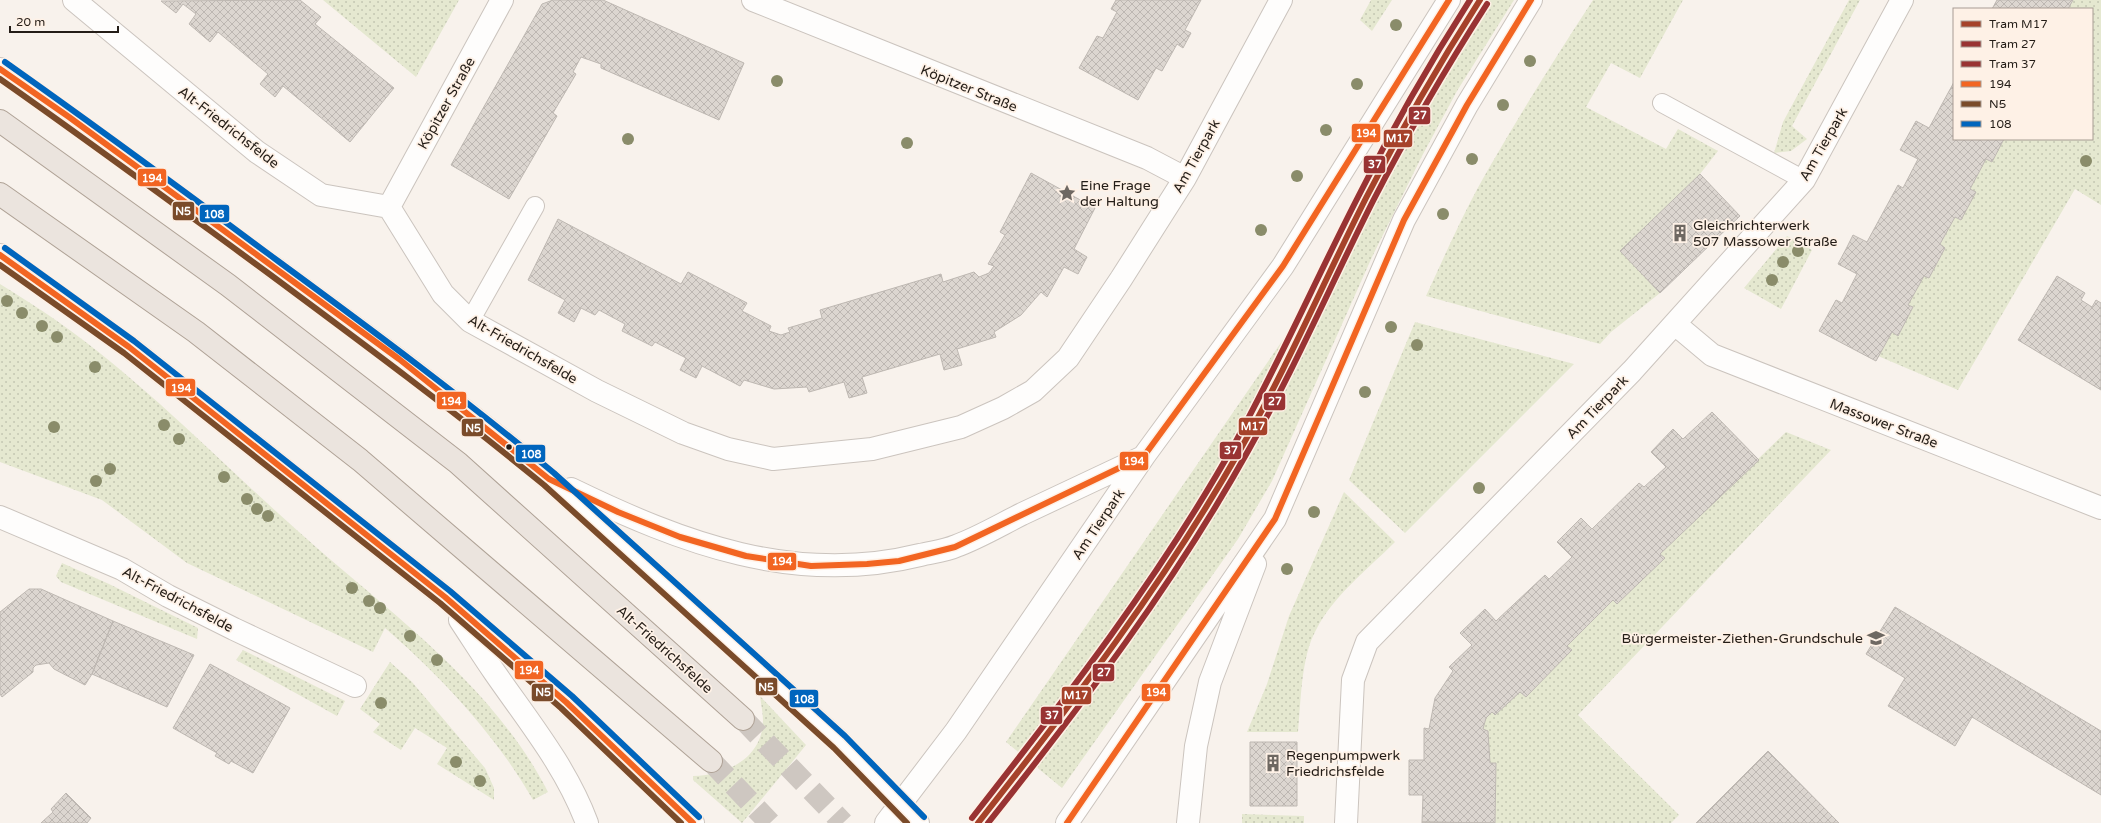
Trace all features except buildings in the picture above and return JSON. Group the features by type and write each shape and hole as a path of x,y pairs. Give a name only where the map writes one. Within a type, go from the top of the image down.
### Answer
{"main road":[{"name":"Alt-Friedrichsfelde","path":"74,0 257,152 321,195 389,207 443,294 470,321 597,391 683,433 728,449 772,459 872,449 961,427 1003,408"},
{"name":"Köpitzer Straße","path":"389,207 502,0"},
{"name":"Köpitzer Straße","path":"753,0 1147,158 1185,178"},
{"name":"Am Tierpark","path":"1003,408 1033,391 1068,358 1121,279 1185,178 1281,0"},
{"name":"Am Tierpark","path":"886,823 901,814 1144,456 1283,266 1449,0"},
{"path":"1188,823 1196,746 1210,682 1240,600 1404,220 1470,98 1531,0"},
{"name":"Am Tierpark","path":"1346,823 1353,680 1368,642 1567,438 1675,324 1804,180 1902,0"},
{"path":"0,69 75,122 399,359 549,479 840,742 901,814 918,823"},
{"name":"Alt-Friedrichsfelde","path":"0,121 228,286 458,463 743,719"},
{"path":"0,194 196,332 360,460 711,760"},
{"path":"0,255 129,347 445,597 566,702 693,823"},
{"name":"Massower Straße","path":"1675,324 1712,355 2101,508"},
{"path":"549,479 618,512 680,537 746,556 811,566 899,561 955,547 1144,456"},
{"name":"Alt-Friedrichsfelde","path":"0,517 122,568 168,596 355,686"},
{"path":"1067,823 1275,519"},
{"path":"445,597 495,673 547,744 577,795 587,823"}],"lane":[{"path":"1662,102 1804,180"},
{"path":"470,321 535,206"}],"green space":[{"path":"323,0 459,0 416,77"},
{"path":"1371,0 1392,0 1372,31 1360,20"},
{"path":"1471,0 1514,0 1457,91 1422,156 1372,257 1272,481 1238,539 1062,788 1006,742 1300,315 1380,153"},
{"path":"1593,0 1683,0 1640,78 1611,63 1586,107 1666,149 1678,129 1718,151 1700,174 1620,251 1660,293 1611,332 1600,344 1426,296 1456,231 1480,184 1527,104"},
{"path":"1849,0 1860,0 1792,126 1807,139 1791,151 1774,153 1783,122"},
{"path":"2073,0 2101,0 2101,205 2075,189 1958,390 1878,356 1892,332 1897,335 1913,307 1908,305 1924,276 1929,278 1945,248 1940,244 1955,217 1961,220 1975,192 1970,189 1986,159 1992,162 2003,140 2093,140 2093,8 2069,8"},
{"path":"1787,236 1812,250 1781,309 1744,288"},
{"path":"0,284 57,321 151,396 299,532 436,651 468,683 498,717 525,753 548,792 533,800 503,754 466,708 406,646 385,628 373,652 187,563 102,500 0,462"},
{"path":"1415,322 1574,364 1405,533 1349,480"},
{"path":"1786,432 1831,450 1578,715 1679,815 1671,823 1495,823 1496,764 1490,763 1488,731 1483,729 1486,718 1492,712 1495,715 1520,692 1526,697 1571,650 1567,646 1613,600 1617,604 1665,558 1660,554"},
{"path":"1344,492 1395,542 1341,594 1316,630 1307,653 1301,693 1298,732 1247,732 1267,684 1289,616"},
{"path":"62,563 109,584 198,628 197,639 61,582 56,576"},
{"path":"243,650 345,701 337,716 236,660"},
{"path":"390,662 412,682 485,768 494,788 494,800 437,764 447,748 415,728 401,750 373,732 380,724 360,709"},
{"path":"760,696 806,745 742,823 693,780 693,776 705,775 729,768 749,755 761,734 763,721"},
{"path":"1242,814 1304,816 1304,823 1242,823"}],"tunnel":[{"path":"743,719 843,823"},
{"path":"711,761 770,823"}],"tram line":[{"name":"37","path":"972,818 1111,636 1144,589 1206,493 1235,443 1267,382 1342,228 1384,147 1440,48 1470,0"},
{"name":"M17","path":"978,823 1048,733 1116,641 1149,595 1211,499 1274,388 1350,229 1393,147 1435,73 1480,0"},
{"name":"27","path":"988,823 1058,734 1126,643 1189,549 1219,500 1248,451 1281,389 1357,232 1386,176 1428,101 1487,4"}],"transit line":[{"name":"194","path":"0,69 69,117 399,359 549,479 618,512 680,537 746,556 811,566 867,564 899,561 955,547 1144,456 1283,266 1449,0"},
{"name":"194","path":"1067,823 1275,519 1404,220 1467,105 1531,0"},
{"name":"108","path":"5,62 74,111 383,339 487,418 554,473 845,736 924,817"},
{"name":"N5","path":"0,79 268,273 510,457 544,485 834,748 907,823"},
{"name":"108","path":"5,248 134,341 450,591 572,696 699,817"},
{"name":"194","path":"0,255 129,347 445,597 566,702 693,823"},
{"name":"N5","path":"0,265 124,353 440,603 561,708 681,823"}],"place":[{"name":"Eine Frage der Haltung","path":"1067,193"},
{"name":"Gleichrichterwerk 507 Massower Straße","path":"1680,233"},
{"name":"Bürgermeister-Ziethen-Grundschule","path":"1876,638"},
{"name":"Regenpumpwerk Friedrichsfelde","path":"1273,763"}]}
